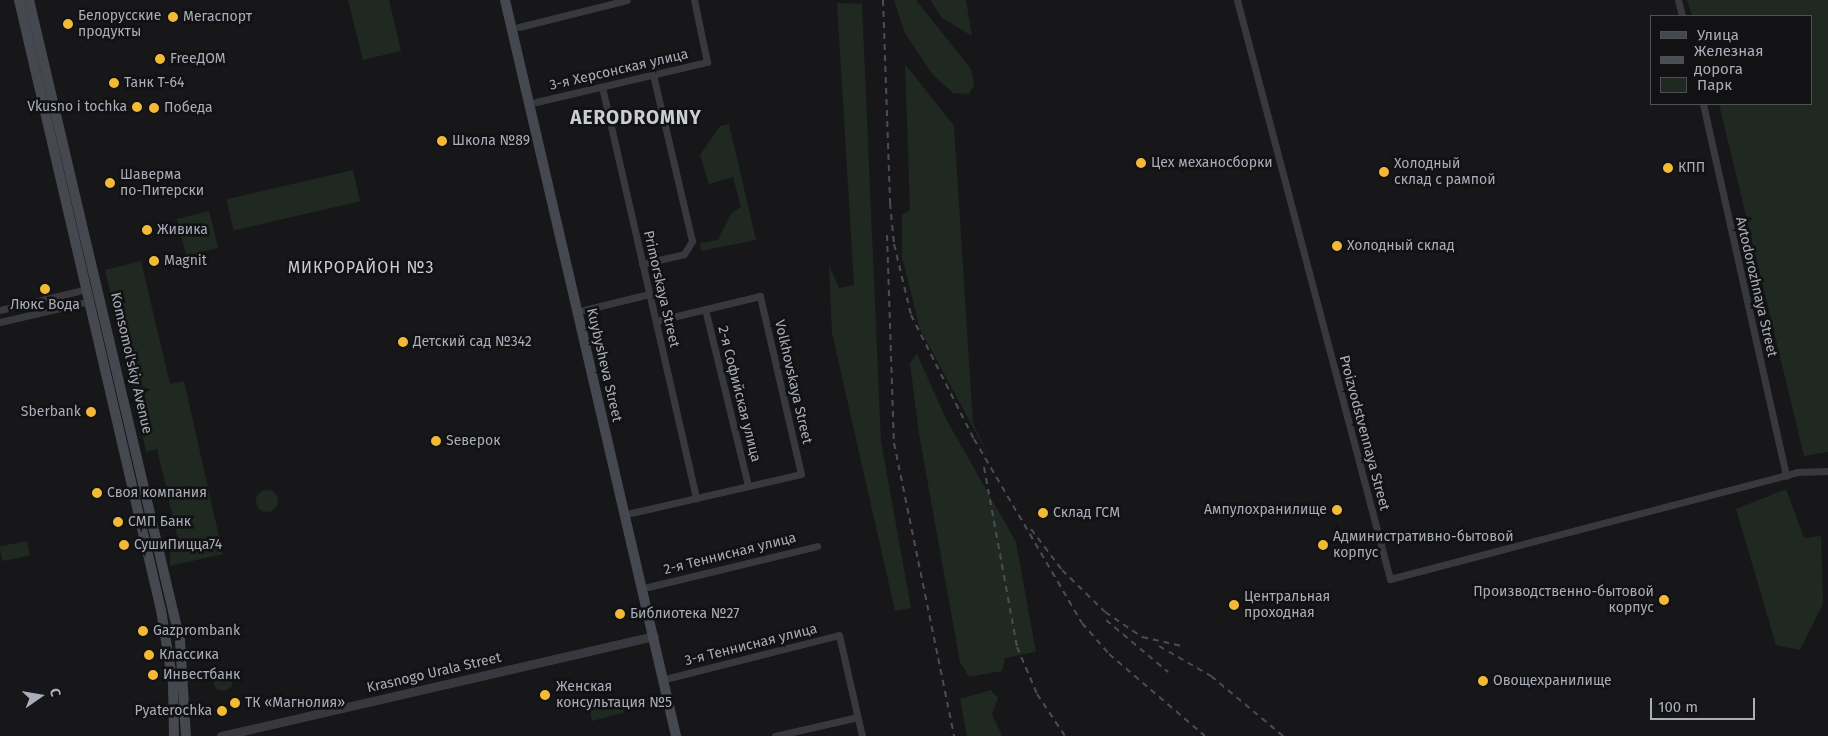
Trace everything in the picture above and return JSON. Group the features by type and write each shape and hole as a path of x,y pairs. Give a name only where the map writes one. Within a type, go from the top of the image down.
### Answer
{"main road":[{"name":"Komsomol'skiy Avenue","path":"18,0 90,301 168,646 174,736"},
{"name":"Komsomol'skiy Avenue","path":"29,0 100,292 180,641 186,736"},
{"name":"Kuybysheva Street","path":"505,0 515,28 533,102 628,513 682,736"},
{"name":"Kuybysheva Street","path":"512,0 515,28"},
{"path":"75,240 86,266 91,260"},
{"name":"Kuybysheva Street","path":"628,513 648,587 676,736"}],"street":[{"path":"515,28 627,0"},
{"name":"3-я Херсонская улица","path":"533,102 707,62 694,0"},
{"name":"Proizvodstvennaya Street","path":"1237,0 1390,580 1786,476 1828,471"},
{"path":"1678,0 1682,15"},
{"path":"642,264 684,254 692,241 654,75"},
{"name":"Primorskaya Street","path":"602,86 696,498"},
{"name":"Avtodorozhnaya Street","path":"1703,105 1786,476"},
{"path":"87,289 100,292 90,301 3,322 2,310 87,289"},
{"path":"581,310 649,294"},
{"name":"Volkhovskaya Street","path":"705,309 760,296 801,474 748,486"},
{"path":"656,321 705,309"},
{"name":"2-я Софийская улица","path":"705,309 748,486"},
{"path":"628,513 748,486"},
{"name":"2-я Теннисная улица","path":"648,587 817,546"},
{"name":"3-я Теннисная улица","path":"669,678 839,635 858,717"},
{"name":"Krasnogo Urala Street","path":"221,736 657,636"},
{"path":"775,736 804,732 858,717 862,736"}],"green space":[{"path":"348,0 389,0 401,51 363,60"},
{"path":"894,0 916,0 971,69 974,85 969,94 953,93 932,74 905,33"},
{"path":"930,0 966,0 972,36 942,18"},
{"path":"1687,0 1828,0 1828,452 1804,456 1719,105 1813,105 1813,15 1692,15"},
{"path":"837,3 862,4 881,441 911,608 895,611 832,333 829,265 839,288 854,285"},
{"path":"905,64 954,126 973,423 990,459 920,329 902,257 902,215 910,210"},
{"path":"729,124 756,240 701,251 700,243 718,240 731,214 741,207 733,177 709,184 700,155 720,126"},
{"path":"353,170 360,201 234,230 226,199"},
{"path":"209,211 218,248 186,256 177,219"},
{"path":"141,261 170,384 184,381 223,554 170,566 170,551 180,548 157,449 146,452 105,270"},
{"path":"917,354 946,419 1016,542 1036,652 1005,658 1002,671 969,677 960,662 919,434 910,363"},
{"path":"1786,489 1804,538 1821,536 1823,604 1800,650 1776,645 1736,509"},
{"path":"267,490 275,493 278,501 275,509 267,512 259,509 256,501 259,493"},
{"path":"27,541 30,556 2,561 0,546"},
{"path":"223,671 230,674 233,681 230,688 223,691 216,688 213,681 216,674"},
{"path":"991,690 998,698 992,714 1002,736 967,736 960,699"},
{"path":"620,697 624,712 592,721 588,706"}],"railway":[{"path":"883,0 890,203 894,244 911,315 974,439 1082,623 1109,654 1205,736"},
{"path":"887,235 894,443 954,736"},
{"path":"984,467 1017,647 1037,694 1065,736"},
{"path":"1031,529 1062,570 1105,612 1142,637 1182,646"},
{"path":"1106,620 1168,672"},
{"path":"1159,646 1211,676 1283,736"}],"place":[{"name":"Мегаспорт","path":"173,17"},
{"name":"Белорусские продукты","path":"68,24"},
{"name":"FreeДОМ","path":"160,59"},
{"name":"Танк Т-64","path":"114,83"},
{"name":"Vkusno i tochka","path":"137,107"},
{"name":"Победа","path":"154,108"},
{"name":"Школа №89","path":"442,141"},
{"name":"Цех механосборки","path":"1141,163"},
{"name":"КПП","path":"1668,168"},
{"name":"Холодный склад с рампой","path":"1384,172"},
{"name":"Шаверма по-Питерски","path":"110,183"},
{"name":"Живика","path":"147,230"},
{"name":"Холодный склад","path":"1337,246"},
{"name":"Magnit","path":"154,261"},
{"name":"Люкс Вода","path":"45,289"},
{"name":"Детский сад №342","path":"403,342"},
{"name":"Sberbank","path":"91,412"},
{"name":"Sеверок","path":"436,441"},
{"name":"Своя компания","path":"97,493"},
{"name":"Ампулохранилище","path":"1337,510"},
{"name":"Склад ГСМ","path":"1043,513"},
{"name":"СМП Банк","path":"118,522"},
{"name":"СушиПицца74","path":"124,545"},
{"name":"Административно-бытовой корпус","path":"1323,545"},
{"name":"Производственно-бытовой корпус","path":"1664,600"},
{"name":"Центральная проходная","path":"1234,605"},
{"name":"Библиотека №27","path":"620,614"},
{"name":"Gazprombank","path":"143,631"},
{"name":"Классика","path":"149,655"},
{"name":"Инвестбанк","path":"153,675"},
{"name":"Овощехранилище","path":"1483,681"},
{"name":"Женская консультация №5","path":"545,695"},
{"name":"ТК «Магнолия»","path":"235,703"},
{"name":"Pyaterochka","path":"222,711"}],"district":[{"name":"AERODROMNY","path":"636,118"},
{"name":"МИКРОРАЙОН №3","path":"361,268"}]}
